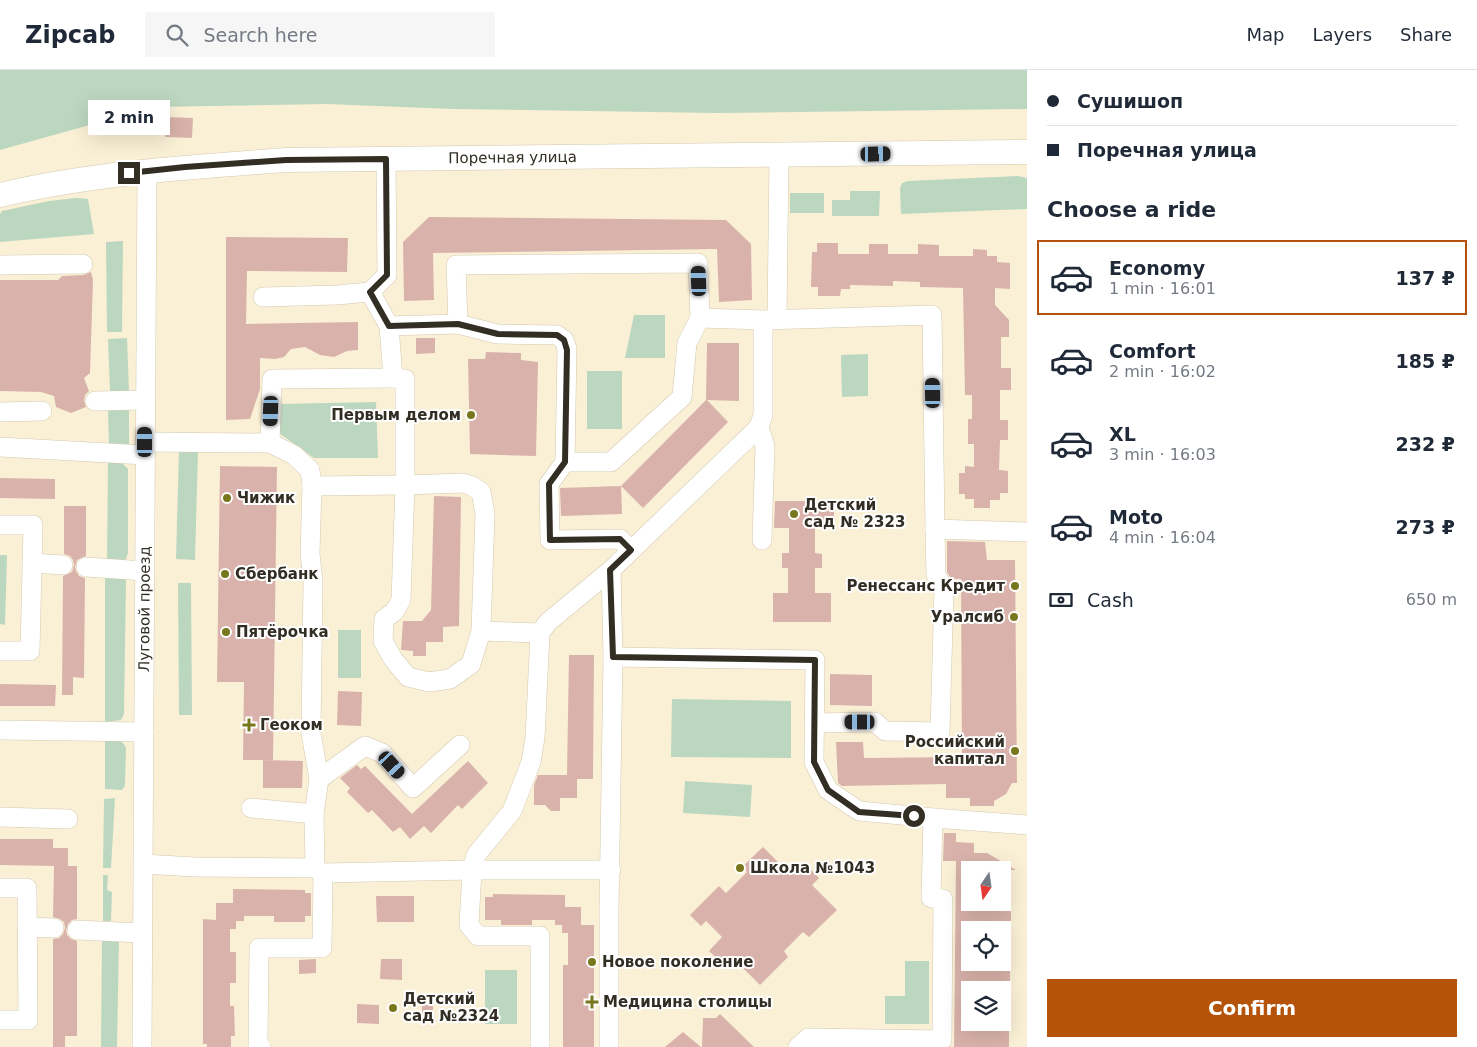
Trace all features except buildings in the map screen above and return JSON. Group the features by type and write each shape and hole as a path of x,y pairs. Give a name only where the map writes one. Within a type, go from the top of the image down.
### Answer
{"main road":[{"name":"Поречная улица","path":"0,195 92,177 286,160 1027,152"}],"street":[{"path":"540,1047 540,936 478,936 469,925 472,870 476,855 512,812 531,762 535,738 540,633 548,622 610,570 759,427 764,415 779,154"},
{"path":"263,297 370,292 387,275 386,159"},
{"name":"Луговой проезд","path":"142,1047 147,171"},
{"path":"458,324 456,265 698,263 700,318 687,343 682,397 611,462 565,462"},
{"path":"1,273 84,264"},
{"path":"370,292 389,326 393,378"},
{"path":"700,318 770,319 932,315 936,575 944,589 940,732 885,731 875,722 814,722"},
{"path":"389,326 458,324 498,334 557,335 564,340 567,350 565,462 549,484 550,540 620,539 631,550"},
{"path":"270,443 272,379 405,379 405,485 402,600 394,612 384,619 383,641 408,677 429,682 450,679 471,664 481,631 485,514 481,492 463,483 405,485 312,486"},
{"path":"95,401 146,400"},
{"path":"0,412 42,411"},
{"path":"759,427 765,446 762,540"},
{"path":"0,448 145,449 270,443 294,455 310,470 312,486 310,554 313,580 311,733 319,779 314,814 319,871 322,948 259,948 258,1045 261,1047"},
{"path":"0,524 33,525 30,651 0,651"},
{"path":"935,529 1027,532"},
{"path":"32,563 63,566"},
{"path":"86,567 144,571"},
{"path":"609,1047 613,657 610,570"},
{"path":"481,631 540,633"},
{"path":"613,657 815,660 814,762 828,790 859,812 1027,824"},
{"path":"0,730 144,732"},
{"path":"319,779 365,746 382,753 413,788 460,745"},
{"path":"252,808 314,814"},
{"path":"0,817 68,819"},
{"path":"798,1047 808,1038 942,1044 943,898 931,898 932,818"},
{"path":"143,864 319,871 611,870"},
{"path":"0,888 27,888 28,1020 0,1020"},
{"path":"27,927 54,928"},
{"path":"77,930 142,933"}],"green space":[{"path":"0,70 1027,70 1027,109 716,113 453,109 327,104 154,107 0,150"},
{"path":"1018,176 1027,178 1027,209 901,214 900,188 902,183 908,181"},
{"path":"850,191 880,191 879,216 832,216 832,200 850,200"},
{"path":"790,193 824,193 824,213 790,213"},
{"path":"76,198 88,199 94,234 0,242 0,214 2,211 49,201"},
{"path":"123,241 122,332 107,332 106,242"},
{"path":"634,315 665,315 665,358 625,358"},
{"path":"127,338 129,391 110,391 108,339"},
{"path":"868,354 868,396 842,397 841,355"},
{"path":"587,371 622,371 622,429 587,429"},
{"path":"376,402 378,458 314,458 279,433 279,404"},
{"path":"111,406 129,410 129,449 109,449 108,408"},
{"path":"179,450 198,450 195,560 176,559"},
{"path":"108,460 122,463 128,469 128,553 126,559 119,563 107,563"},
{"path":"0,555 7,555 5,625 0,624"},
{"path":"105,575 121,575 126,581 124,714 121,720 105,722"},
{"path":"178,583 191,583 192,715 179,715"},
{"path":"338,630 361,630 361,678 338,678"},
{"path":"672,699 791,701 791,758 671,757"},
{"path":"105,738 120,741 126,748 125,786 122,790 105,789"},
{"path":"685,781 752,785 750,817 683,813"},
{"path":"115,798 111,868 103,868 104,799"},
{"path":"103,875 108,875 107,890 112,892 111,921 103,921"},
{"path":"102,937 119,939 117,1047 101,1047"},
{"path":"905,961 929,961 929,1024 885,1024 885,996 905,996"},
{"path":"485,970 517,970 517,1024 485,1024"}],"place":[{"name":"Первым делом","path":"471,415"},
{"name":"Чижик","path":"227,498"},
{"name":"Детский сад № 2323","path":"794,514"},
{"name":"Сбербанк","path":"225,574"},
{"name":"Ренессанс Кредит","path":"1015,586"},
{"name":"Уралсиб","path":"1014,617"},
{"name":"Пятёрочка","path":"226,632"},
{"name":"Геоком","path":"249,725"},
{"name":"Российский капитал","path":"1015,751"},
{"name":"Школа №1043","path":"740,868"},
{"name":"Новое поколение","path":"592,962"},
{"name":"Медицина столицы","path":"592,1002"},
{"name":"Детский сад №2324","path":"393,1008"}],"route":[{"path":"129,173 286,160 386,159 387,275 370,292 389,326 458,324 498,334 557,335 564,340 567,350 565,462 549,484 550,540 620,539 631,550 610,570 613,657 815,660 814,762 828,790 859,812 914,816"}]}
